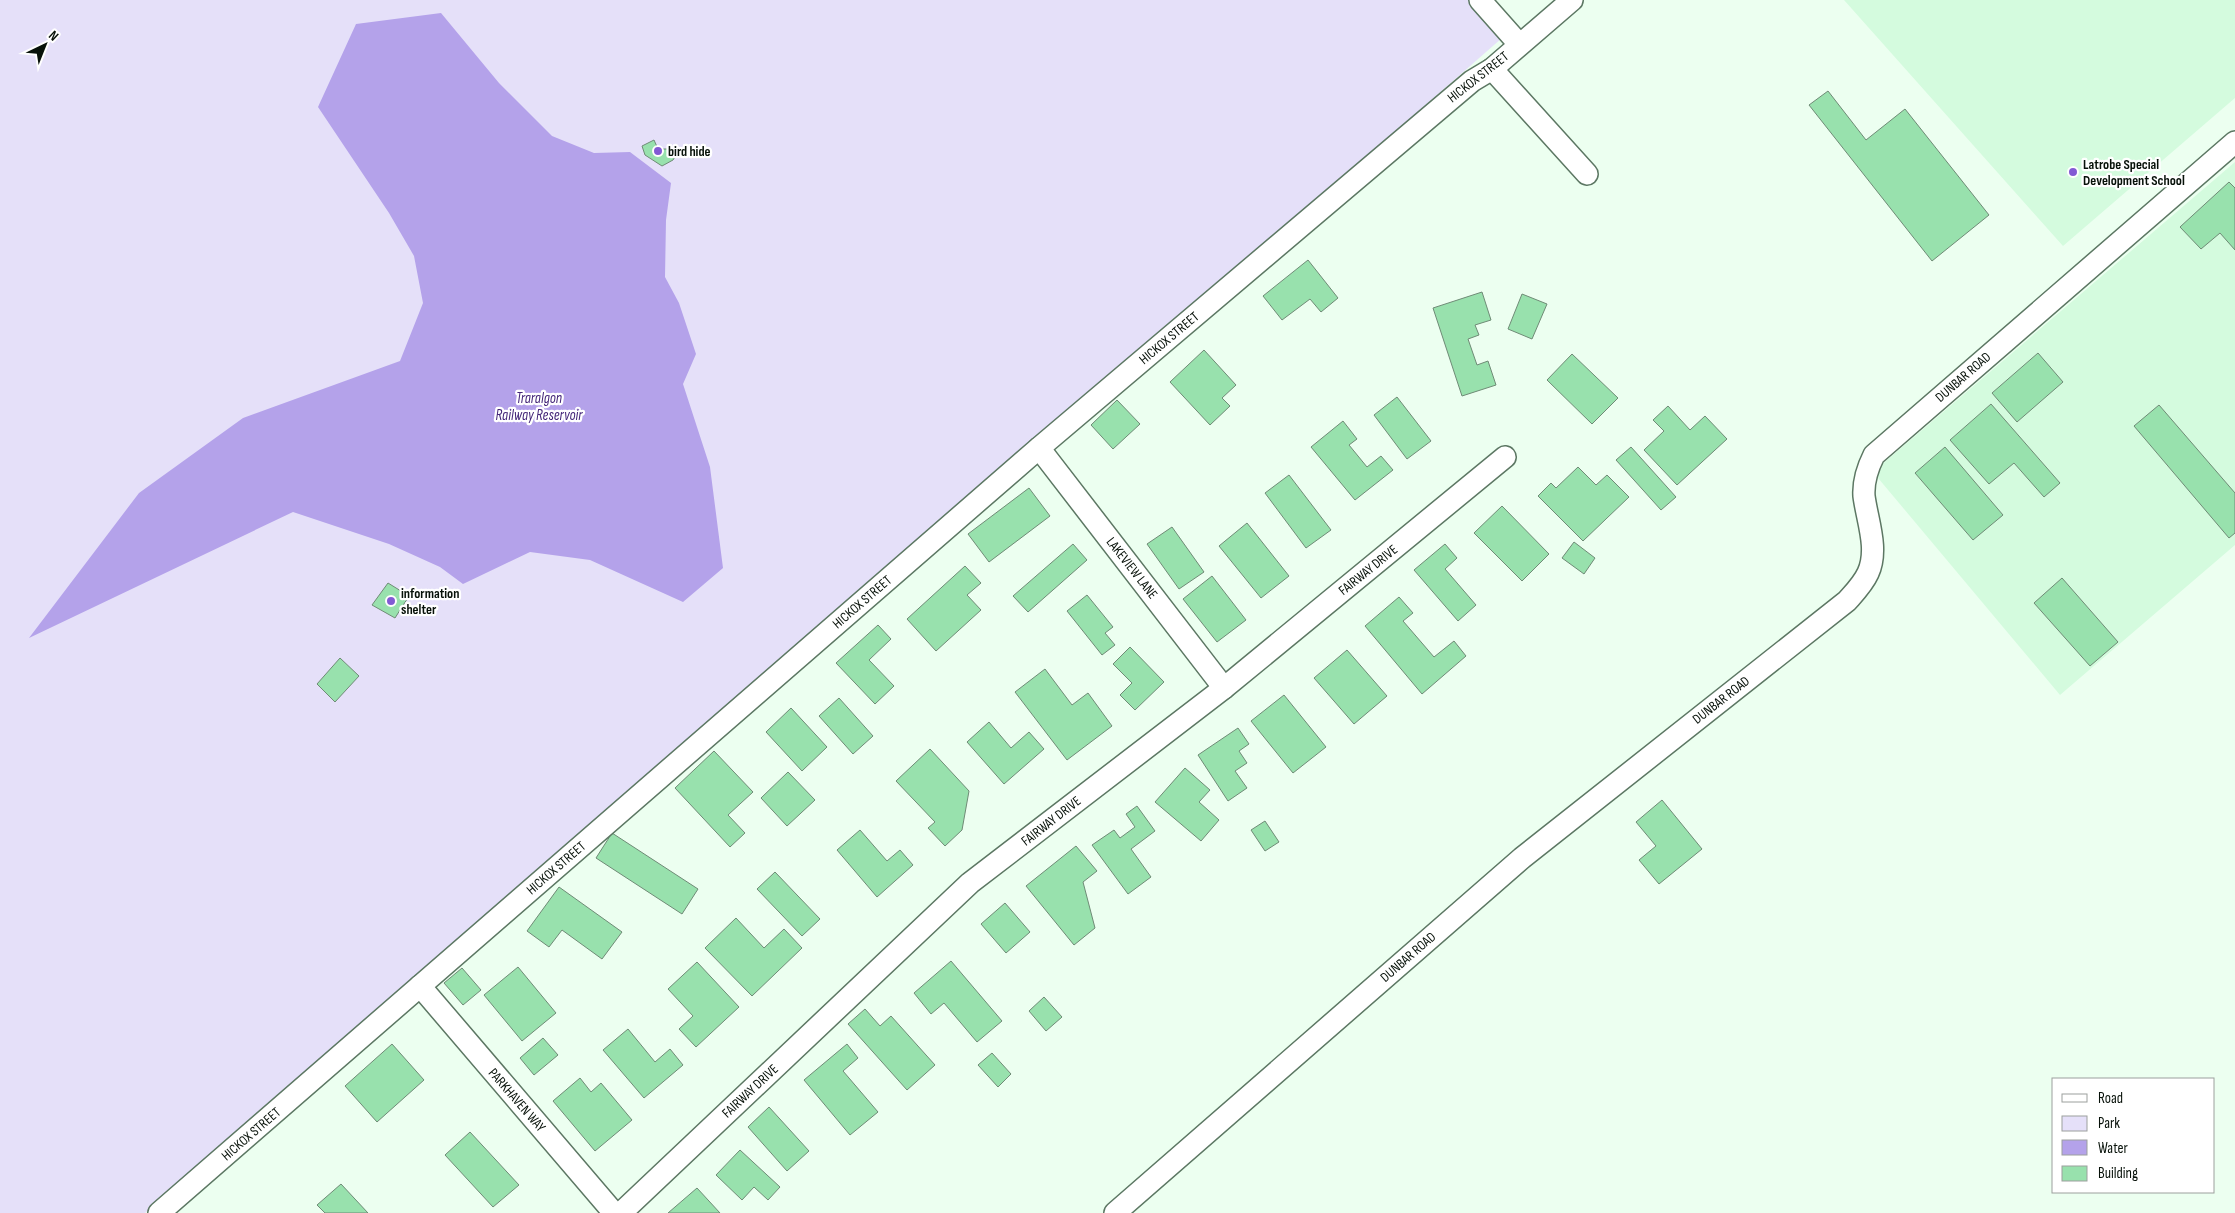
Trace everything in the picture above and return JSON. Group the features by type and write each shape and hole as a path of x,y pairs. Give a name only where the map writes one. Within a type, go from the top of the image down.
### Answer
{"street":[{"path":"1480,0 1519,44"},
{"name":"HICKOX STREET","path":"159,1213 1039,448 1464,87 1492,69 1572,0"},
{"path":"1492,69 1587,174"},
{"name":"DUNBAR ROAD","path":"1115,1213 1522,858 1847,600 1860,587 1869,572 1872,553 1864,486 1866,470 1874,455 2235,142"},
{"name":"LAKEVIEW LANE","path":"1039,448 1224,688"},
{"name":"FAIRWAY DRIVE","path":"621,1213 970,883 1224,688 1505,457"},
{"name":"PARKHAVEN WAY","path":"420,986 614,1213"}],"shaded area":[{"name":"Latrobe Special Development School","path":"1844,0 2235,0 2235,98 2063,246"},
{"path":"2235,162 2235,545 2060,695 1873,472"}],"green space":[{"path":"0,0 1469,0 1502,38 564,861 145,1213 0,1213"}],"water":[{"name":"Traralgon Railway Reservoir","path":"441,13 499,83 552,136 594,153 630,152 671,183 666,220 665,277 679,303 696,354 683,384 710,467 723,568 683,602 590,560 530,552 463,584 440,567 389,544 293,512 29,638 139,493 243,418 400,361 423,303 414,256 389,213 318,107 356,24"}],"building":[{"path":"1828,91 1866,140 1905,109 1989,215 1932,261 1809,105"},
{"name":"bird hide","path":"654,140 658,149 669,149 677,154 673,160 662,166 645,155 642,146"},
{"path":"2229,182 2235,188 2235,250 2220,233 2201,249 2180,227"},
{"path":"1308,260 1338,298 1321,312 1310,299 1282,320 1263,296"},
{"path":"1482,292 1491,320 1475,325 1479,335 1468,339 1477,365 1488,361 1496,385 1462,396 1433,308"},
{"path":"1522,294 1547,304 1532,339 1508,329"},
{"path":"1204,350 1236,385 1222,398 1230,406 1210,425 1170,382"},
{"path":"2038,353 2063,382 2017,422 1992,393"},
{"path":"1572,354 1618,398 1592,424 1547,380"},
{"path":"1397,397 1431,441 1407,459 1374,415"},
{"path":"1117,400 1140,424 1113,449 1091,425"},
{"path":"1991,404 2060,483 2044,497 2014,463 1989,484 1950,440"},
{"path":"2159,405 2235,493 2235,533 2229,538 2134,426"},
{"path":"1668,406 1690,430 1705,416 1727,439 1677,485 1644,450 1664,431 1653,420"},
{"path":"1343,421 1357,439 1349,445 1367,467 1381,456 1393,470 1355,500 1311,447"},
{"path":"1631,447 1676,497 1661,510 1616,460"},
{"path":"1945,447 2003,515 1973,540 1915,473"},
{"path":"1578,467 1596,485 1607,475 1629,497 1583,541 1538,496 1551,483 1556,488"},
{"path":"1289,475 1331,530 1306,548 1265,493"},
{"path":"1029,488 1050,516 989,562 968,534"},
{"path":"1502,506 1549,554 1522,581 1474,533"},
{"path":"1247,523 1289,576 1261,598 1219,546"},
{"path":"1172,527 1204,572 1179,589 1147,544"},
{"path":"1574,542 1595,558 1584,574 1562,558"},
{"path":"1073,544 1087,560 1028,612 1013,596"},
{"path":"1445,544 1457,558 1445,569 1476,605 1458,621 1414,570"},
{"path":"965,566 981,583 967,595 981,610 936,651 907,619"},
{"path":"1212,576 1246,620 1217,642 1183,599"},
{"path":"2062,578 2118,642 2090,666 2034,603"},
{"name":"information shelter","path":"388,583 409,596 395,618 372,605"},
{"path":"1087,595 1113,627 1105,633 1115,645 1102,655 1067,611"},
{"path":"1399,597 1413,613 1403,621 1434,657 1454,641 1466,656 1422,694 1365,626"},
{"path":"878,625 891,639 869,660 894,686 875,704 836,663"},
{"path":"1130,647 1164,682 1135,710 1120,695 1132,683 1113,664"},
{"path":"1347,650 1387,696 1354,724 1314,678"},
{"path":"340,658 359,676 335,702 317,684"},
{"path":"1045,669 1072,705 1088,693 1112,726 1067,760 1015,692"},
{"path":"1284,695 1326,747 1293,773 1251,721"},
{"path":"839,698 873,736 853,754 819,716"},
{"path":"791,708 827,747 802,771 766,732"},
{"path":"989,722 1011,748 1029,732 1044,749 1004,784 967,742"},
{"path":"1238,728 1249,744 1239,751 1247,763 1235,771 1247,788 1228,801 1198,755"},
{"path":"930,749 969,791 962,830 945,846 928,828 935,822 896,781"},
{"path":"714,751 753,792 728,815 745,833 730,847 675,788"},
{"path":"1185,768 1210,790 1199,802 1219,820 1201,841 1155,802"},
{"path":"788,772 815,800 787,826 761,798"},
{"path":"1662,800 1702,849 1659,884 1639,860 1656,846 1636,822"},
{"path":"1137,806 1155,831 1131,849 1151,877 1128,894 1092,845 1114,830 1120,838 1135,827 1126,814"},
{"path":"1265,821 1279,842 1265,851 1251,830"},
{"path":"860,830 887,861 900,850 913,865 877,897 837,850"},
{"path":"612,833 698,889 682,914 596,858"},
{"path":"1076,846 1097,871 1083,882 1095,928 1074,945 1026,886"},
{"path":"775,872 820,919 802,936 757,889"},
{"path":"559,887 622,932 602,959 562,930 549,947 527,931"},
{"path":"1005,903 1030,932 1006,953 981,924"},
{"path":"736,918 764,948 784,929 802,948 752,996 705,948"},
{"path":"951,961 1002,1021 977,1042 944,1003 931,1014 914,993"},
{"path":"697,962 739,1007 696,1047 679,1029 693,1016 668,989"},
{"path":"518,967 556,1013 522,1041 484,995"},
{"path":"462,968 481,990 463,1005 444,983"},
{"path":"1044,997 1062,1017 1046,1031 1029,1011"},
{"path":"865,1009 880,1026 891,1016 935,1065 907,1090 848,1024"},
{"path":"628,1029 655,1062 670,1049 683,1065 644,1098 603,1050"},
{"path":"543,1038 558,1055 534,1075 520,1058"},
{"path":"392,1044 424,1080 377,1122 345,1086"},
{"path":"847,1044 858,1058 843,1071 878,1112 850,1135 804,1080"},
{"path":"992,1053 1011,1074 998,1087 978,1065"},
{"path":"580,1078 591,1092 601,1083 632,1120 595,1151 553,1101"},
{"path":"769,1107 809,1151 787,1171 748,1127"},
{"path":"470,1132 519,1185 493,1207 445,1155"},
{"path":"740,1150 780,1187 768,1200 754,1187 742,1200 716,1175"},
{"path":"341,1184 368,1213 325,1213 317,1205"},
{"path":"697,1188 720,1213 668,1213"}],"place":[{"name":"bird hide","path":"658,151"},
{"name":"Latrobe Special Development School","path":"2073,172"},
{"name":"information shelter","path":"391,601"}]}
